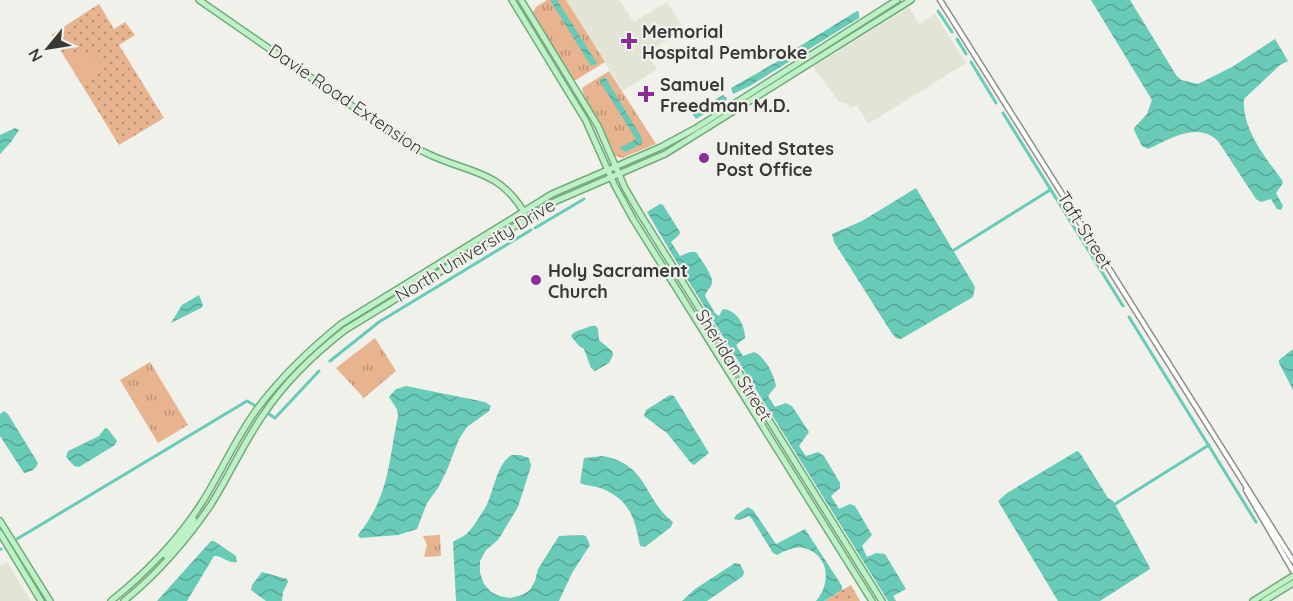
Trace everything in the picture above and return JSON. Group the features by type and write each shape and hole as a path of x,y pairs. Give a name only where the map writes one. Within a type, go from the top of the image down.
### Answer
{"main road":[{"name":"Davie Road Extension","path":"199,0 401,140 436,158 486,175 508,192 526,218"},
{"name":"Sheridan Street","path":"512,0 586,121 633,219 872,601"},
{"name":"Sheridan Street","path":"521,0 598,126 639,212 882,601"},
{"name":"North University Drive","path":"111,601 156,561 192,518 256,410 277,384 307,354 356,313 558,190 661,147 696,128 897,0"},
{"name":"North University Drive","path":"124,601 157,571 185,539 210,505 252,431 284,388 332,340 407,290 526,218 569,194 665,154 911,0"},
{"path":"407,290 411,283 436,268 445,259"},
{"path":"157,571 193,522 192,518"},
{"path":"0,521 50,601"},
{"path":"0,532 8,533"},
{"path":"0,532 41,601"},
{"path":"1253,601 1293,576"},
{"path":"1264,601 1293,583"}],"street":[{"name":"Taft Street","path":"940,0 1293,561"},
{"name":"Taft Street","path":"1229,461 1293,571"}],"shaded area":[{"name":"Memorial Hospital Pembroke","path":"566,0 619,0 634,22 667,2 684,29 647,53 657,69 623,91"},
{"path":"909,7 919,24 935,14 966,63 868,124 857,105 850,109 848,104 839,102 813,67"},
{"path":"7,562 31,601 0,601 0,566"}],"green space":[{"path":"547,0 566,0 605,62 576,80 572,80 533,12 536,7"},
{"path":"99,4 114,29 125,22 135,35 119,45 164,118 119,145 51,35"},
{"path":"74,54 92,55 105,68 81,82 66,57"},
{"path":"609,71 656,144 622,158 615,156 582,88"},
{"path":"375,338 396,371 364,398 336,368"},
{"path":"150,362 188,425 158,443 120,380"},
{"path":"440,535 441,556 424,557 427,545 423,536"},
{"path":"851,585 860,601 824,601"}],"water":[{"path":"550,0 557,0 597,63 591,66"},
{"path":"1091,0 1130,0 1176,75 1181,80 1198,84 1232,67 1275,39 1288,61 1280,65 1244,99 1244,110 1256,142 1282,180 1283,183 1276,193 1283,206 1281,210 1277,209 1271,199 1261,202 1256,199 1218,141 1210,135 1192,132 1174,137 1148,149 1142,146 1134,128 1147,114 1152,100"},
{"path":"857,11 859,18 750,86 733,94 731,88"},
{"path":"605,77 642,138 641,144 626,152 619,148 636,139 599,80"},
{"path":"723,95 727,98 726,101 696,119 694,113"},
{"path":"15,128 19,130 0,154 0,135"},
{"path":"916,188 975,287 973,297 901,339 896,338 891,332 834,242 832,234 862,221"},
{"path":"660,204 663,205 680,232 671,242 680,256 696,252 709,272 712,283 705,296 715,313 719,316 723,309 728,310 742,323 745,338 736,345 743,356 754,352 768,366 776,386 768,396 775,407 786,403 792,406 809,432 799,446 806,456 818,452 824,456 840,483 840,488 831,496 839,509 850,504 855,506 872,535 862,546 867,557 876,553 885,554 906,589 893,596 896,601 888,601 676,261 647,212"},
{"path":"199,295 203,305 201,308 171,323 182,305"},
{"path":"591,326 596,326 599,340 612,351 613,355 609,363 595,371 591,368 584,349 571,336"},
{"path":"1293,349 1293,390 1279,360"},
{"path":"406,386 485,402 491,406 489,411 467,427 459,439 447,470 427,503 417,529 398,535 360,538 358,535 382,492 389,464 398,416 397,409 389,397 396,389"},
{"path":"670,395 674,396 709,453 694,465 667,433 644,416 646,410"},
{"path":"4,411 38,463 31,471 24,473 0,436 0,414"},
{"path":"105,428 117,441 115,445 79,467 74,466 66,457 68,451 99,436"},
{"path":"1077,451 1108,498 1113,501 1150,569 1100,601 1058,601 998,501 1007,493"},
{"path":"512,455 529,458 531,466 518,507 498,540 486,550 480,561 480,573 484,584 491,592 499,596 510,598 522,595 530,590 538,569 559,536 586,536 590,545 572,573 559,601 456,601 453,542 465,535 476,523 488,502 502,465"},
{"path":"603,456 618,460 629,467 644,484 663,513 673,522 671,527 645,547 640,546 630,512 620,499 603,489 580,483 584,458"},
{"path":"748,507 753,510 776,544 805,529 842,586 842,590 824,601 816,601 826,579 823,563 819,557 804,548 790,549 777,555 773,553 749,516 739,520 734,519"},
{"path":"211,541 236,556 237,562 214,556 187,601 157,601"},
{"path":"735,563 740,564 744,572 743,576 707,601 682,601 695,589"},
{"path":"262,572 287,579 282,601 266,601 251,590"}],"waterway":[{"path":"938,11 952,32"},
{"path":"957,39 966,54"},
{"path":"971,62 996,103"},
{"path":"1003,113 1123,306"},
{"path":"954,250 1050,190"},
{"path":"535,228 584,199"},
{"path":"330,361 379,322 531,230"},
{"path":"1129,317 1256,522"},
{"path":"269,414 275,418 319,371"},
{"path":"17,539 247,401 254,405"},
{"path":"1115,504 1209,445"}],"place":[{"name":"Memorial Hospital Pembroke","path":"629,41"},
{"name":"Samuel Freedman M.D.","path":"646,94"},
{"name":"United States Post Office","path":"704,158"},
{"name":"Holy Sacrament Church","path":"536,280"}]}
